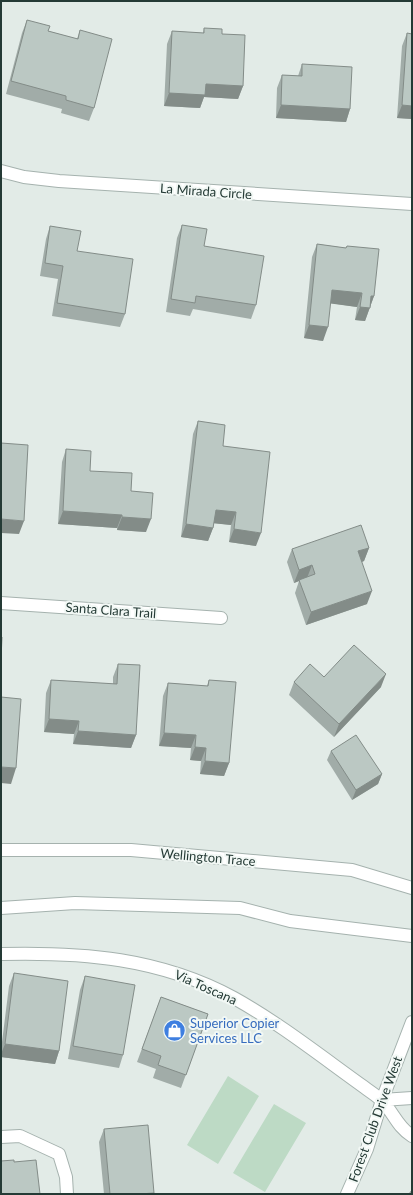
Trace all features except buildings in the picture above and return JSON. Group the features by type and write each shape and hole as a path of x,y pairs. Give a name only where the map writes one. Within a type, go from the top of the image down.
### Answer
{"street":[{"name":"La Mirada Circle","path":"1,171 24,177 59,181 412,204"},
{"name":"Santa Clara Trail","path":"1,603 221,618"},
{"name":"Wellington Trace","path":"1,850 131,850 352,870 412,888"},
{"path":"1,908 75,903 240,908 290,921 412,936"},
{"name":"Via Toscana","path":"1,954 23,953 111,958 158,967 189,977 233,997 260,1014 382,1100"},
{"name":"Forest Club Drive West","path":"347,1194 367,1149 382,1100 412,1022"},
{"path":"382,1100 412,1098"},
{"path":"382,1100 404,1132 412,1136"},
{"path":"1,1137 20,1136 59,1154 66,1177 66,1194"}],"green space":[{"path":"228,1076 259,1096 218,1164 187,1145"},
{"path":"274,1104 306,1123 265,1192 233,1173"}],"place":[{"name":"Superior Copier Services LLC","path":"174,1030"}]}
